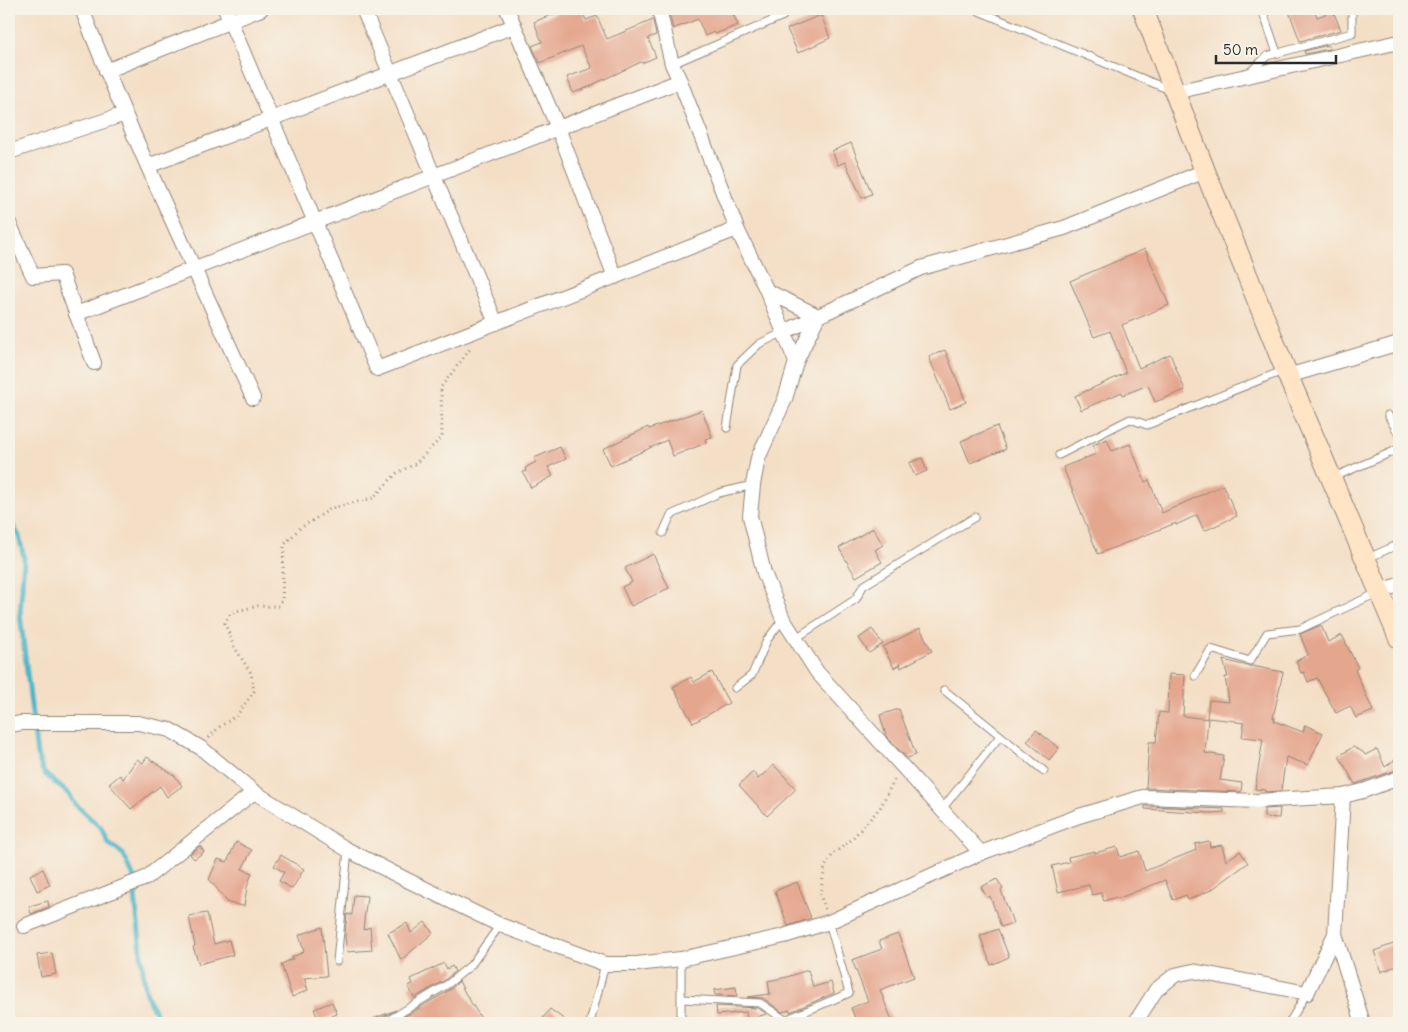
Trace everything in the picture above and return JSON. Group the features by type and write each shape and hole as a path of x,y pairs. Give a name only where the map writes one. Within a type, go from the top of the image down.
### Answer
{"main road":[{"path":"1143,9 1205,171 1286,373 1399,638"}],"street":[{"path":"82,9 106,71 253,398"},
{"path":"106,71 228,15 261,9"},
{"path":"363,9 496,323"},
{"path":"507,9 558,128 615,276"},
{"path":"659,9 672,64 737,229 767,291 796,362"},
{"path":"228,15 377,369 737,229"},
{"path":"148,166 514,26"},
{"path":"1175,92 1399,42"},
{"path":"76,314 680,81"},
{"path":"9,152 125,114"},
{"path":"784,332 921,268 1064,228 1205,171"},
{"path":"9,223 33,276 62,274 94,363"},
{"path":"767,291 818,316"},
{"path":"818,316 796,362 785,399 758,458 750,516 764,573 784,619 817,672 981,853"},
{"path":"1286,373 1399,342"},
{"path":"1379,592 1399,585"},
{"path":"16,724 138,723 170,730 201,748 254,792 348,850 500,925 605,964 637,964 681,959 784,936 829,922 981,853 1079,816 1143,797 1257,801 1343,796 1399,778"},
{"path":"24,926 146,878 254,792"},
{"path":"1343,796 1335,934 1363,1023"},
{"path":"1135,1023 1156,990 1174,975 1193,971 1307,993 1335,934"}],"lane":[{"path":"672,64 783,16 783,9"},
{"path":"974,9 1175,92"},
{"path":"1262,9 1277,53"},
{"path":"1245,77 1267,56 1352,33 1352,9"},
{"path":"727,428 737,365 759,344 784,332"},
{"path":"1059,455 1130,419 1147,424 1286,373"},
{"path":"1388,415 1399,435"},
{"path":"1331,479 1399,449"},
{"path":"663,533 671,515 719,493 753,485"},
{"path":"796,638 856,599 862,586 976,517"},
{"path":"1366,559 1399,544"},
{"path":"1196,676 1211,649 1250,660 1267,633 1300,628 1379,592"},
{"path":"735,688 752,674 767,640 784,619"},
{"path":"944,690 1044,771"},
{"path":"942,809 1000,736"},
{"path":"337,961 348,850"},
{"path":"682,999 760,1003 785,1020 849,994 829,922"},
{"path":"384,1023 448,984 471,965 500,925"},
{"path":"681,959 682,1023"},
{"path":"590,1023 605,964"},
{"path":"1290,1023 1307,993"}],"path":[{"path":"201,748 218,728 237,715 254,691 251,673 232,645 225,623 232,612 258,606 278,606 282,601 284,545 299,529 332,508 373,498 397,473 415,464 442,437 441,387 476,342 477,330"},
{"path":"829,922 820,894 825,867 833,854 851,840 880,808 902,766"}],"building":[{"path":"566,9 581,9 586,20 597,16 607,39 653,20 656,35 648,38 656,57 573,93 567,77 592,68 581,46 540,63 532,46 542,42 534,22"},
{"path":"668,9 731,9 738,25 705,36 698,19 673,29"},
{"path":"1288,9 1314,9 1317,17 1333,11 1341,30 1300,41"},
{"path":"821,15 830,38 798,53 787,29"},
{"path":"1328,45 1329,49 1305,54 1304,51"},
{"path":"851,143 872,194 862,198 845,162 838,165 832,151"},
{"path":"1145,249 1169,305 1122,325 1139,368 1170,354 1185,390 1155,402 1148,385 1123,395 1122,392 1081,410 1075,396 1126,373 1110,331 1094,337 1070,281"},
{"path":"945,350 966,402 950,409 929,357"},
{"path":"702,410 712,437 705,439 706,443 673,456 667,440 611,466 603,449 648,427 649,429"},
{"path":"997,426 1006,449 970,463 961,441"},
{"path":"1107,439 1112,451 1130,444 1145,482 1149,480 1162,513 1223,485 1237,516 1204,531 1197,515 1176,525 1176,523 1098,554 1063,467 1096,454 1093,445"},
{"path":"560,447 566,459 548,467 553,476 531,488 523,472 526,471 525,468 536,462 534,458"},
{"path":"922,458 927,471 915,476 909,463"},
{"path":"873,528 883,545 875,550 882,562 856,577 839,548"},
{"path":"653,554 669,588 631,606 622,587 632,582 625,568"},
{"path":"1321,625 1328,642 1342,635 1358,668 1355,670 1373,711 1356,718 1350,706 1336,713 1317,678 1308,682 1304,672 1301,673 1296,661 1308,655 1300,634"},
{"path":"920,628 932,651 901,668 900,664 894,668 883,647"},
{"path":"872,629 883,644 869,653 859,638"},
{"path":"1223,660 1283,672 1273,718 1275,718 1274,721 1303,732 1305,725 1323,733 1308,765 1286,757 1281,791 1265,792 1265,790 1255,789 1263,739 1242,737 1244,723 1207,718 1209,700 1229,702 1225,677 1228,677"},
{"path":"712,672 729,703 693,723 673,687 691,677 694,682"},
{"path":"1169,674 1185,675 1183,716 1208,719 1205,753 1224,756 1220,780 1242,783 1241,792 1146,788 1149,742 1156,742 1159,712 1168,713"},
{"path":"899,709 916,755 907,758 886,736 880,715"},
{"path":"1036,730 1059,748 1049,760 1027,741"},
{"path":"1353,747 1365,755 1377,749 1385,767 1399,757 1399,769 1355,784 1339,756"},
{"path":"147,757 175,776 182,786 167,797 160,786 131,809 109,784 120,775 123,779 137,759 143,763"},
{"path":"774,765 796,789 767,816 739,785 753,772 758,779"},
{"path":"1145,806 1224,809 1224,812 1208,813 1145,809"},
{"path":"1280,808 1279,818 1264,817 1264,809"},
{"path":"1209,841 1210,847 1222,845 1226,861 1240,851 1248,863 1211,890 1188,900 1186,895 1173,900 1165,880 1117,899 1116,897 1104,901 1101,893 1092,895 1089,885 1058,892 1052,866 1069,862 1068,857 1117,847 1120,857 1139,851 1145,871 1196,850 1195,844"},
{"path":"236,842 252,850 242,869 252,873 247,887 244,906 228,903 209,879 218,859 227,862"},
{"path":"200,846 204,852 194,859 190,854"},
{"path":"281,855 304,869 292,889 279,881 284,872 274,866"},
{"path":"43,869 50,885 37,891 30,875"},
{"path":"997,879 1003,889 1001,890 1013,923 1001,927 990,896 987,898 981,887"},
{"path":"797,882 811,918 788,926 775,891"},
{"path":"354,895 367,896 363,930 370,927 372,950 347,952 345,937 347,914 352,915"},
{"path":"48,901 49,907 31,914 29,906"},
{"path":"207,913 214,944 229,940 233,955 199,964 193,947 195,946 189,916"},
{"path":"425,922 433,933 401,960 388,933 407,923 411,933"},
{"path":"322,927 327,976 304,978 308,990 292,997 281,964 304,952 299,935"},
{"path":"998,929 1009,957 991,965 980,936"},
{"path":"898,934 914,977 880,990 893,1023 857,1023 851,1008 868,1001 852,960 882,949 879,941"},
{"path":"1399,942 1399,965 1381,972 1374,951"},
{"path":"52,953 56,974 41,977 37,955"},
{"path":"444,963 447,969 452,966 455,971 445,980 414,998 408,986 413,984 411,979"},
{"path":"808,970 813,987 831,982 834,993 790,1012 790,1010 782,1012 763,998 747,997 770,994 768,981"},
{"path":"459,981 484,1023 394,1023 451,989"},
{"path":"736,987 737,996 715,995 714,990"},
{"path":"332,1002 337,1014 319,1021 314,1009"},
{"path":"716,1006 758,1008 767,1014 759,1016 759,1018 747,1020 746,1012 717,1015"},
{"path":"550,1009 569,1023 539,1023"},
{"path":"396,1010 381,1018 379,1023 363,1023"}],"waterway":[{"path":"9,518 19,536 24,558 20,614 37,755 44,773 70,795 74,803 101,828 108,843 123,854 137,884 138,891 135,897 145,987 150,1003 162,1023"}]}
